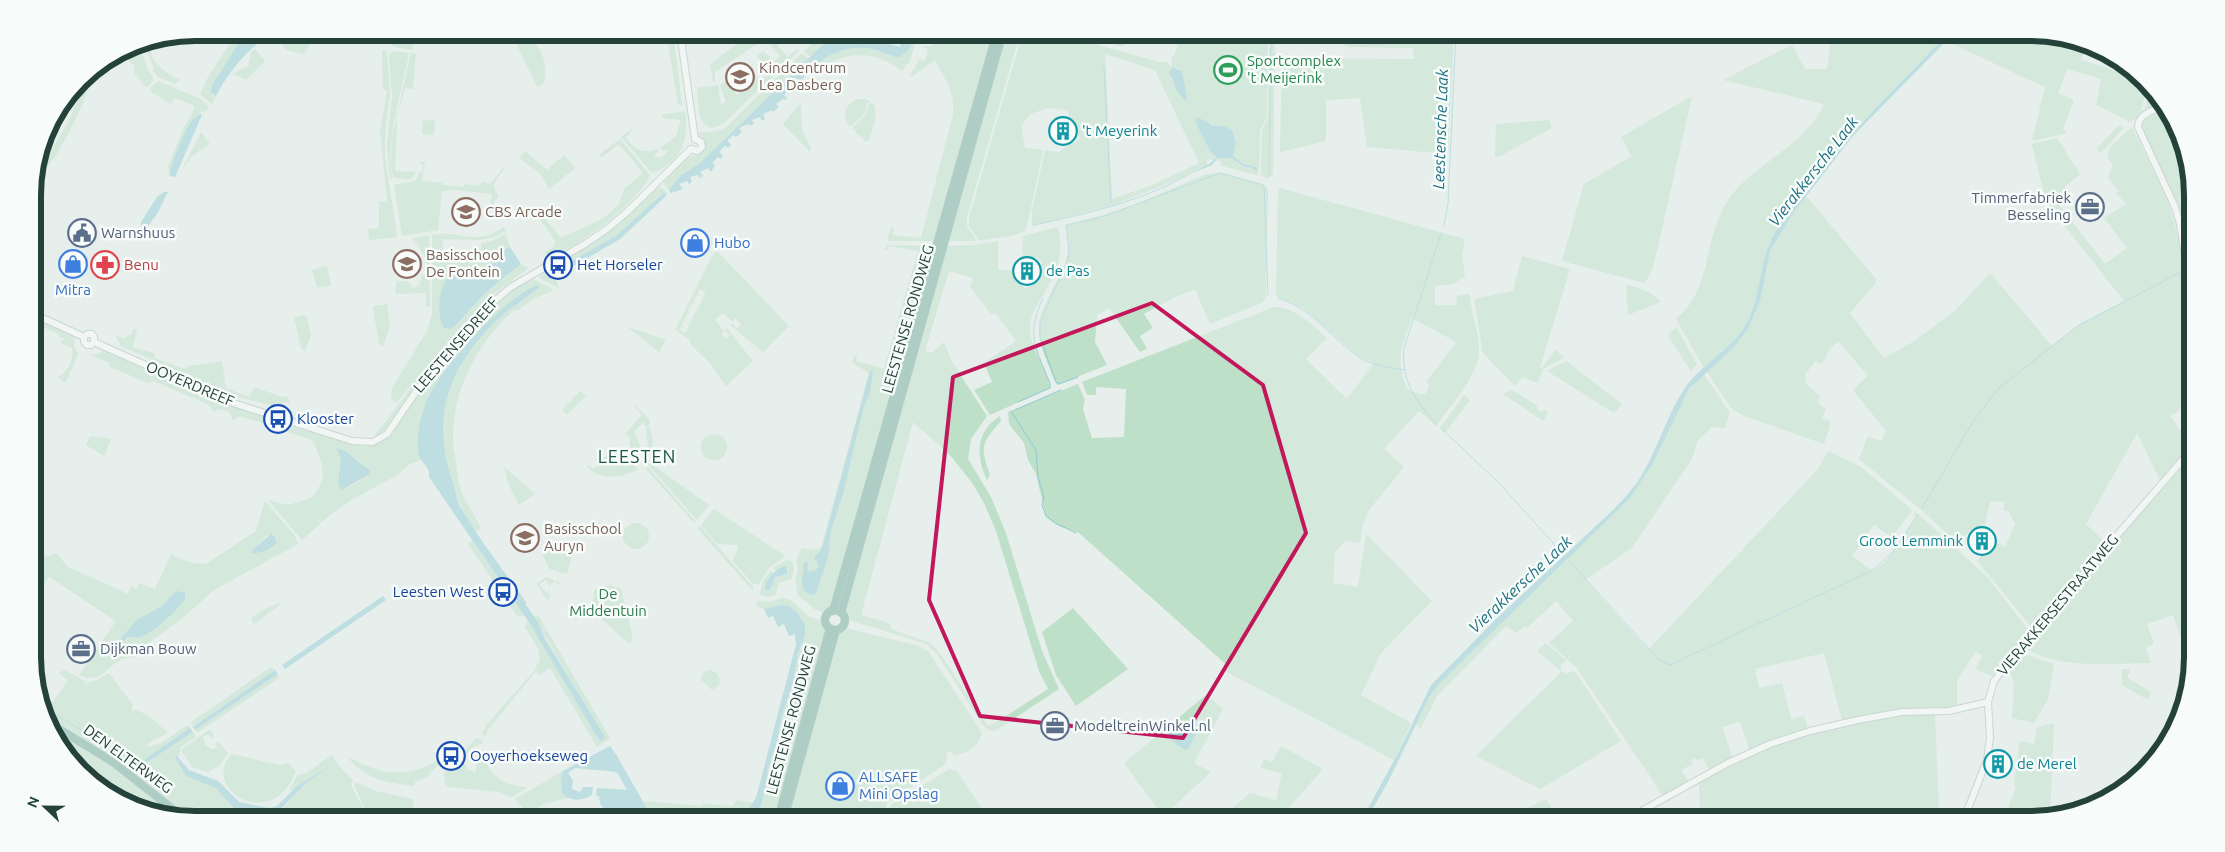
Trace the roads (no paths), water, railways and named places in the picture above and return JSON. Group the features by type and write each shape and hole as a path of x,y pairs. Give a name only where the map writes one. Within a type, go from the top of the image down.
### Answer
{"main road":[{"name":"LEESTENSE RONDWEG","path":"837,612 994,42"},
{"name":"LEESTENSE RONDWEG","path":"940,243 1000,42"},
{"path":"837,612 844,622 843,626 833,629 825,619 827,614 837,612"},
{"name":"LEESTENSE RONDWEG","path":"780,811 833,629"},
{"name":"LEESTENSE RONDWEG","path":"786,811 833,629"},
{"name":"DEN ELTERWEG","path":"60,729 113,762 172,809"}],"street":[{"path":"681,42 695,139"},
{"path":"2157,108 2143,116 2138,123 2138,127 2175,208 2184,249"},
{"path":"695,139 701,142 702,147 698,151 691,149 690,142 695,139"},
{"name":"LEESTENSEDREEF","path":"288,419 352,441 372,442 384,437 391,430 426,377 491,304 511,287 607,229 691,149"},
{"name":"OOYERDREEF","path":"42,318 84,337 84,342 87,345 94,342 224,400 288,419"},
{"name":"VIERAKKERSESTRAATWEG","path":"1988,702 1994,681 2005,666 2184,458"},
{"path":"1643,810 1728,763 1770,744 1858,720 1902,712 1949,711 1988,702 1990,737 1987,760 1967,810"}],"water":[{"path":"1940,41 1946,41 1852,137 1791,216 1770,251 1760,301 1749,327 1736,345 1689,389 1652,465 1630,498 1438,685 1430,696 1388,782 1372,810 1367,810 1397,755 1431,685 1497,618 1612,511 1633,488 1649,463 1673,408 1685,388 1700,370 1727,347 1743,330 1753,308 1766,254 1775,233 1813,179 1857,128"},
{"path":"239,42 260,42 227,77 216,96 211,93 212,85"},
{"path":"826,42 881,42 900,47 902,42 912,42 908,51 900,57 873,49 852,48 842,50 824,59 815,65 801,81 795,78 790,85 794,87 792,91 790,89 784,95 787,98 776,104 779,107 773,112 772,110 763,114 765,119 762,121 760,117 752,120 754,124 750,126 748,124 739,128 742,132 736,137 733,135 727,141 731,144 729,148 725,146 719,152 723,155 721,159 718,157 712,163 715,165 711,172 708,168 700,172 703,176 700,178 698,175 690,177 692,182 689,184 687,181 679,184 683,189 671,193 669,190 680,176 700,163"},
{"path":"1173,67 1182,71 1187,97 1185,101 1177,91 1169,72"},
{"path":"200,114 202,115 175,177 170,176 169,173 186,131 190,123"},
{"path":"1197,117 1212,125 1232,130 1236,142 1233,156 1244,164 1256,167 1258,172 1243,166 1231,158 1218,158 1212,165 1190,174 1209,164 1217,157 1210,151 1195,121"},
{"path":"164,192 168,192 157,214 146,229 141,227 141,222 157,197"},
{"path":"663,193 666,195 664,198 620,239 555,277 546,279 551,273 617,235"},
{"path":"510,247 521,264 485,293 454,327 444,328 441,322 439,306 445,282 458,271 477,272 485,270 501,252"},
{"path":"536,285 539,286 537,289 500,317 479,340 465,358 455,377 448,396 444,417 443,438 446,460 461,508 484,544 526,602 526,605 539,624 545,639 605,737 602,741 599,740 532,627 429,477 428,468 420,458 418,451 419,429 424,408 436,384 447,368 475,335 506,305"},
{"path":"870,371 873,371 870,393 863,409 843,494 831,530 828,557 816,593 811,595 802,586 804,565 805,562 808,562 807,570 810,572 816,570 819,566 814,557 820,552 823,545"},
{"path":"336,448 346,452 371,470 369,475 341,490 338,483 341,459"},
{"path":"271,534 277,543 266,551 251,554 253,549"},
{"path":"787,566 787,574 775,577 770,590 765,590 765,586 772,575 779,569"},
{"path":"176,591 185,593 185,599 165,621 145,635 128,637 115,649 109,651 138,619 162,606"},
{"path":"383,596 386,600 285,669 282,665"},
{"path":"782,605 789,606 797,612 805,626 805,636 798,654 793,683 782,715 759,811 747,811 756,798 796,644 795,634 789,636 784,624 778,627 773,616 768,618 764,609"},
{"path":"275,670 278,674 195,730 193,727"},
{"path":"1196,722 1200,726 1188,749 1185,750 1171,740 1168,734 1171,727 1177,725 1187,730"},
{"path":"190,728 193,732 145,764 142,761"},
{"path":"610,746 648,811 605,811 600,803 599,796 596,796 597,788 627,790 617,772 575,768 568,773 573,781 572,789 580,792 583,787 593,787 592,795 576,800 569,798 562,793 561,778 563,771"},
{"path":"176,755 189,770 218,781 239,802 270,808 277,806 296,787 333,763 306,783 279,811 236,811 216,788 186,776 175,758"}],"waterway":[{"path":"1269,174 1271,41"},
{"name":"Leestensche Laak","path":"1444,225 1448,204 1456,41"},
{"path":"1104,67 1111,203"},
{"path":"1078,377 1059,384 1056,382 1040,337 1040,322 1068,259 1069,250 1066,225 1099,218 1220,173 1264,185 1268,295"},
{"path":"1034,225 1092,212 1131,200 1186,176"},
{"name":"Leestensche Laak","path":"1437,424 1422,407 1411,390 1405,371 1404,348 1441,234"},
{"path":"1922,508 1974,420 1999,388 2079,325 2184,271"},
{"path":"1018,402 1050,388 1034,342 1035,323 1043,298"},
{"path":"1278,298 1311,316 1364,360 1381,366 1404,370"},
{"path":"1015,410 1061,390"},
{"path":"1011,411 1036,450 1038,477 1044,497 1042,505 1046,516 1055,523 1076,533"},
{"path":"1441,428 1500,484 1562,553"},
{"path":"1569,561 1659,660 1670,665 1873,570 1892,553 1917,516"},
{"name":"Vierakkersche Laak","path":"1500,616 1510,607"},
{"path":"52,712 140,766 144,763"}],"place":[{"name":"Sportcomplex 't Meijerink","path":"1228,70"},
{"name":"Kindcentrum Lea Dasberg","path":"740,77"},
{"name":"'t Meyerink","path":"1063,131"},
{"name":"Timmerfabriek Besseling","path":"2090,207"},
{"name":"CBS Arcade","path":"466,212"},
{"name":"Warnshuus","path":"82,233"},
{"name":"Hubo","path":"695,243"},
{"name":"Mitra","path":"73,264"},
{"name":"Basisschool De Fontein","path":"407,264"},
{"name":"Benu","path":"105,265"},
{"name":"Het Horseler","path":"558,265"},
{"name":"de Pas","path":"1027,271"},
{"name":"Klooster","path":"278,419"},
{"name":"Basisschool Auryn","path":"525,538"},
{"name":"Groot Lemmink","path":"1982,541"},
{"name":"Leesten West","path":"503,592"},
{"name":"Dijkman Bouw","path":"81,649"},
{"name":"ModeltreinWinkel.nl","path":"1055,726"},
{"name":"Ooyerhoekseweg","path":"451,756"},
{"name":"de Merel","path":"1998,764"},
{"name":"ALLSAFE Mini Opslag","path":"840,786"}],"district":[{"name":"LEESTEN","path":"637,457"}],"park label":[{"name":"De Middentuin","path":"608,602"}]}
